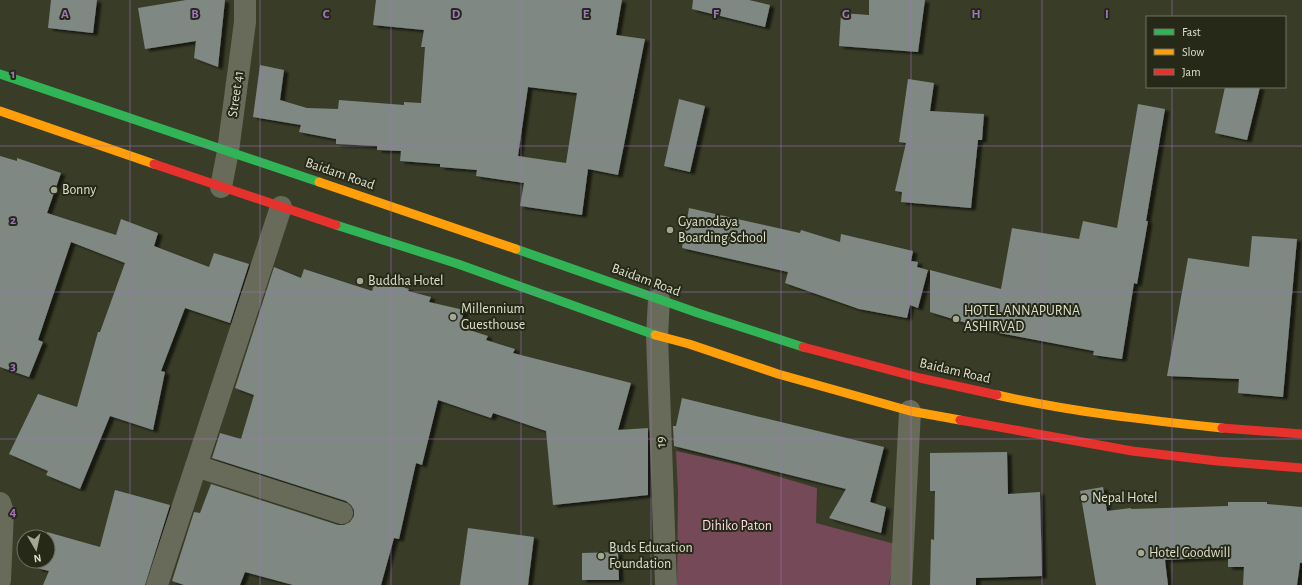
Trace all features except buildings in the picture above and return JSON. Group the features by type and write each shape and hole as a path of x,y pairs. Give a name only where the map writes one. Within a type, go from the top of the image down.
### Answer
{"main road":[{"name":"Baidam Road","path":"0,74 659,299 698,314 785,342 920,378 1037,404 1132,419 1302,434"},
{"path":"0,112 281,207 458,264 657,336 689,344 778,374 910,411 1132,451 1217,461 1302,468"}],"street":[{"name":"Street 41","path":"221,187 228,151 245,22 245,0"},
{"path":"157,585 281,207"},
{"name":"19","path":"659,299 657,336 666,585"},
{"path":"901,585 910,411"},
{"path":"196,466 342,513"},
{"path":"0,503 3,512 0,580"}],"green space":[{"name":"Dihiko Paton","path":"676,451 739,465 817,488 816,523 895,544 889,585 677,585 678,493"}],"traffic: fast":[{"path":"0,74 319,182"},
{"path":"336,225 458,264 655,335"},
{"path":"516,249 698,313 803,347"}],"traffic: slow":[{"path":"0,111 154,164"},
{"path":"319,182 516,249"},
{"path":"655,335 689,344 778,374 910,411 960,420"},
{"path":"997,395 1081,411 1137,419 1222,428"}],"traffic: jam":[{"path":"154,164 336,225"},
{"path":"803,347 920,378 997,395"},
{"path":"960,420 1132,451 1217,461 1302,468"},
{"path":"1222,428 1302,434"}],"place":[{"name":"Bonny","path":"54,190"},
{"name":"Gyanodaya Boarding School","path":"670,230"},
{"name":"Buddha Hotel","path":"360,281"},
{"name":"Millennium Guesthouse","path":"453,317"},
{"name":"HOTEL ANNAPURNA ASHIRVAD","path":"956,319"},
{"name":"Nepal Hotel","path":"1084,498"},
{"name":"Hotel Goodwill","path":"1141,553"},
{"name":"Buds Education Foundation","path":"601,556"}]}
